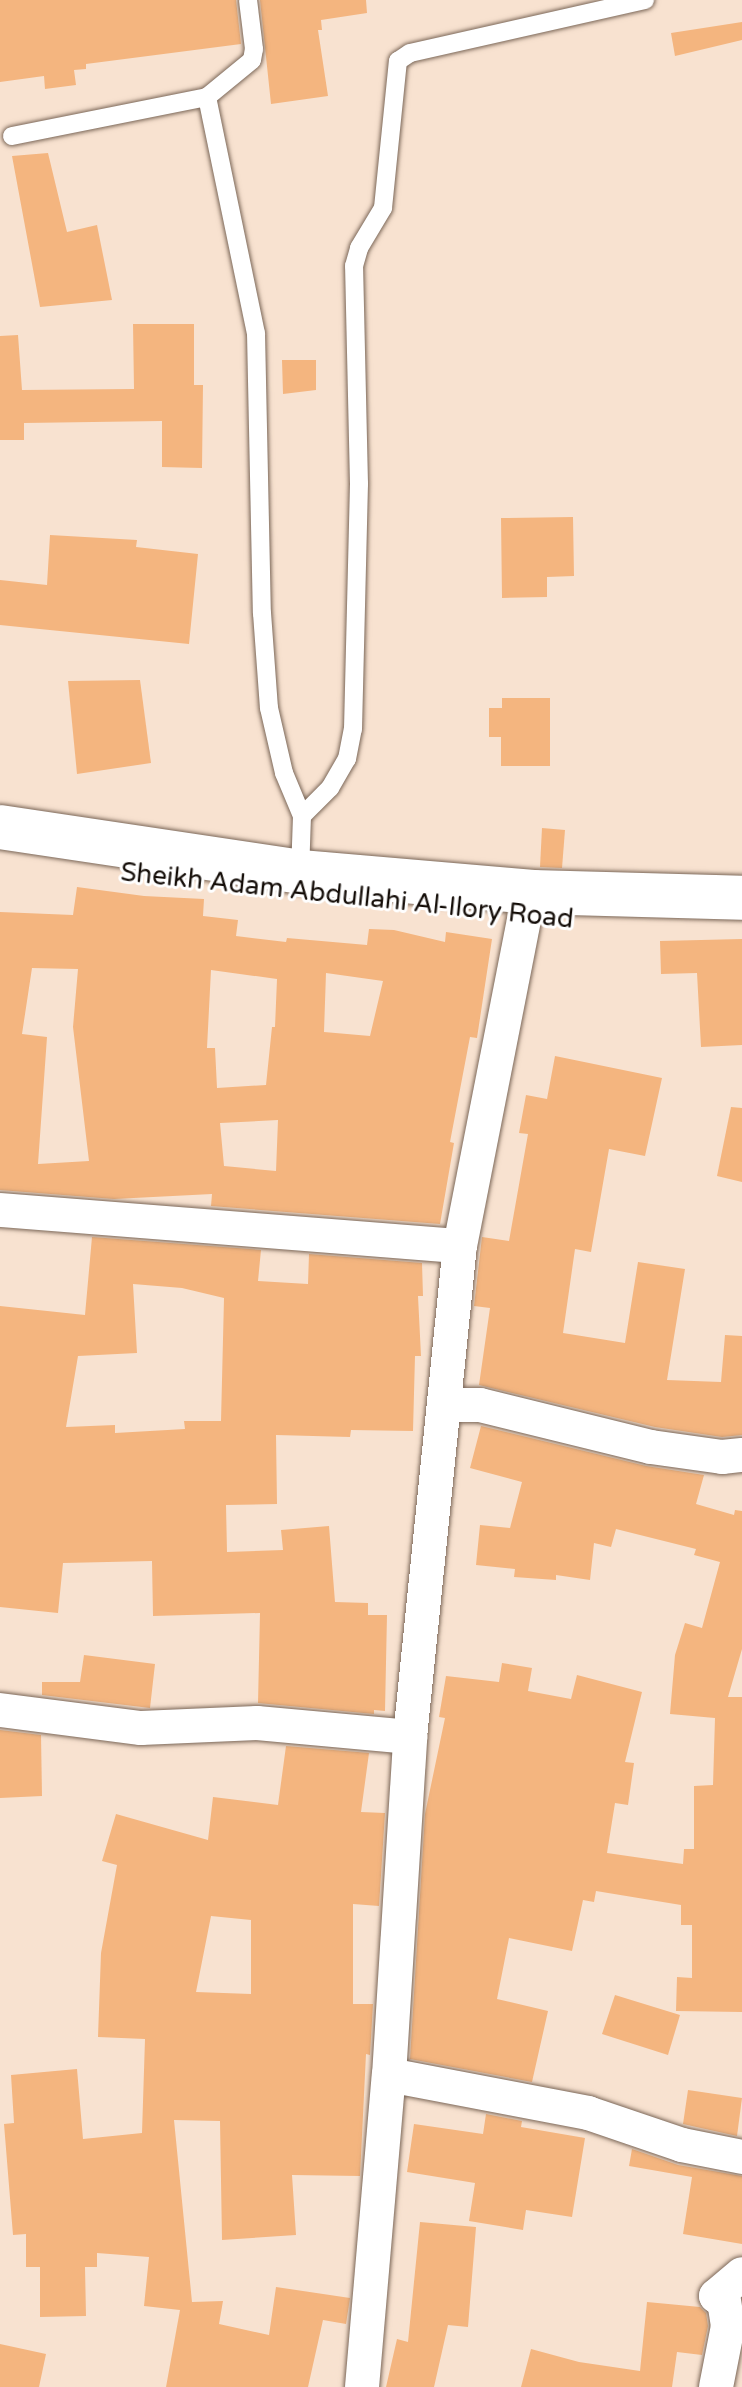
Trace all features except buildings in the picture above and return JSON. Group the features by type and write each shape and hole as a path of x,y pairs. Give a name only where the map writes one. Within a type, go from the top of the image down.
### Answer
{"street":[{"name":"Sheikh Adam Abdullahi Al-Ilory Road","path":"0,827 300,872 533,892 742,898"},
{"name":"Sheikh Adam Abdullahi Al-Ilory Road","path":"0,854 298,896 524,921 742,926"},
{"path":"362,2387 389,2075 410,1737 460,1246 524,921"},
{"path":"0,1210 460,1246"},
{"path":"445,1405 480,1405 651,1447 722,1457 742,1455"},
{"path":"0,1710 141,1728 257,1723 410,1737"},
{"path":"389,2075 588,2113 682,2145 742,2157"},
{"path":"716,2387 728,2326 724,2302 716,2296 742,2274"}],"lane":[{"path":"12,136 207,97 252,60 254,49 248,0"},
{"path":"302,816 330,788 341,769 353,729 359,484 353,276 359,248 383,208 398,61 410,53 645,0"},
{"path":"207,97 256,333 262,613 269,708 284,773 302,816 300,872"}]}
